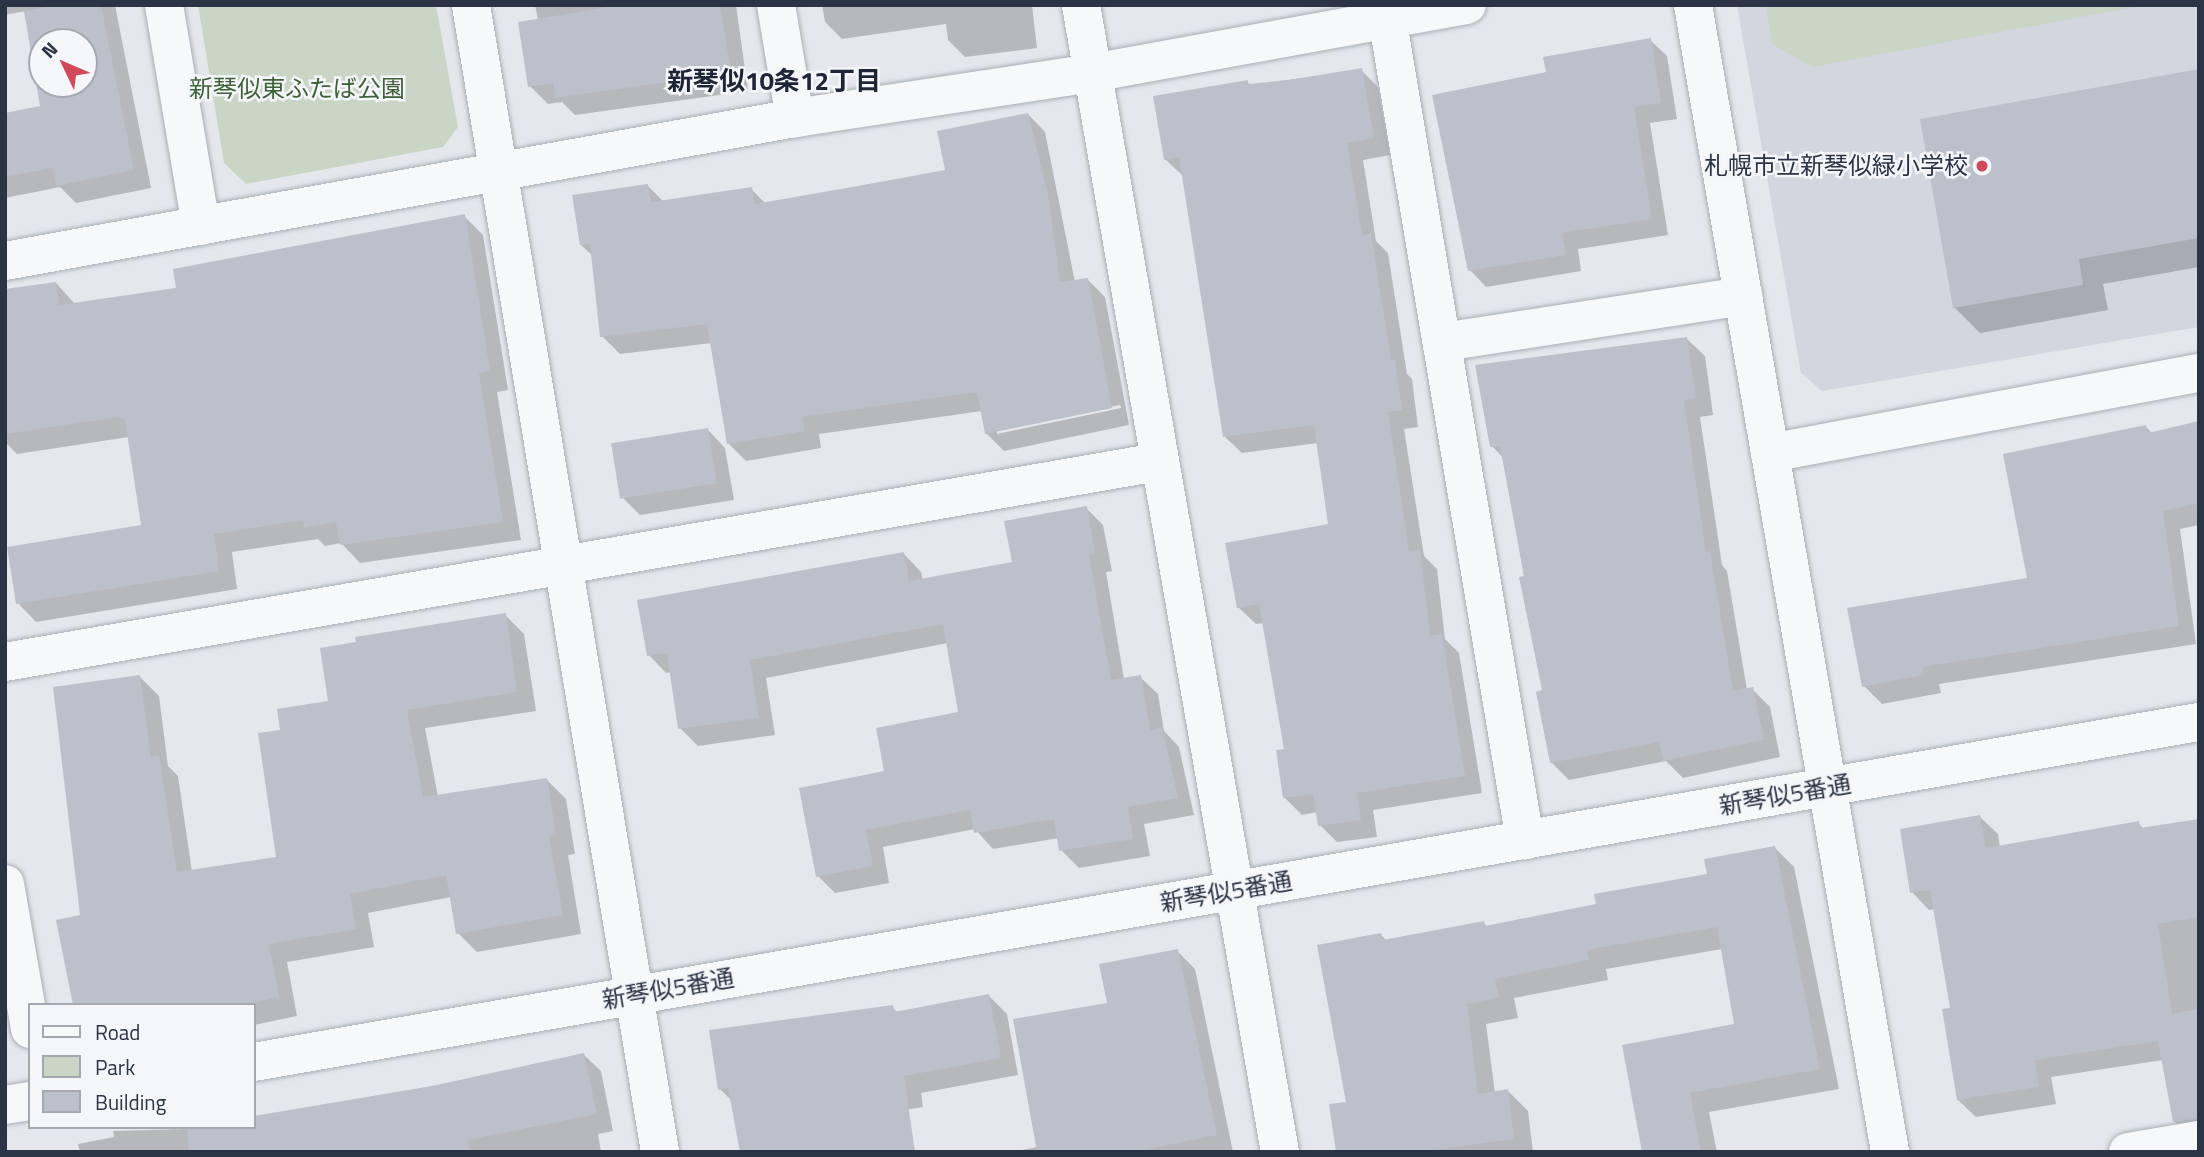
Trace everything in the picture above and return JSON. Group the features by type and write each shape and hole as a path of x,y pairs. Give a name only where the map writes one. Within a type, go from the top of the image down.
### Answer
{"street":[{"path":"164,5 201,226"},
{"path":"471,5 632,996 660,1152"},
{"path":"776,5 795,118"},
{"path":"1081,5 1158,462 1280,1152"},
{"path":"5,261 795,118 1092,73 1386,12 1467,5"},
{"path":"1693,5 1891,1152"},
{"path":"1386,12 1525,840"},
{"path":"1443,342 1743,296"},
{"path":"1770,453 2199,373"},
{"path":"5,662 1158,462"},
{"name":"新琴似5番通","path":"256,1062 2199,722"},
{"path":"5,884 28,1017"},
{"path":"5,1105 28,1101"},
{"path":"2128,1152 2199,1140"}],"shaded area":[{"name":"札幌市立新琴似緑小学校","path":"1737,5 2199,5 2199,327 1822,391 1801,373"}],"green space":[{"name":"新琴似東ふたば公園","path":"198,5 436,5 458,127 443,147 246,184 224,163"},
{"path":"1766,5 2146,5 1813,67 1772,44"}],"building":[{"path":"58,5 101,5 134,170 56,186 53,168 5,177 5,113 40,106 39,98 98,98 98,28 28,28 28,35 24,11"},
{"path":"620,5 720,5 731,73 555,98 553,83 528,87 518,22"},
{"path":"1651,38 1661,103 1634,107 1652,219 1562,233 1566,255 1468,271 1432,95 1546,72 1543,57"},
{"path":"1362,68 1374,138 1347,143 1362,235 1371,233 1391,360 1395,360 1402,410 1388,412 1409,551 1420,549 1430,636 1442,634 1465,776 1357,793 1361,820 1318,826 1313,794 1283,798 1276,750 1284,749 1259,604 1237,608 1225,543 1328,524 1314,425 1223,437 1179,157 1164,160 1153,96 1248,80 1248,84 1289,80"},
{"path":"2199,69 2199,238 2079,259 2083,285 1953,308 1920,119"},
{"path":"1028,113 1048,195 1060,282 1088,278 1112,408 985,434 977,392 802,417 805,431 727,444 707,324 600,337 590,244 580,245 572,195 648,184 651,202 752,187 755,204 858,186 945,170 937,131"},
{"path":"465,214 490,371 479,373 503,522 340,545 336,522 304,528 303,520 214,534 219,571 16,604 7,547 141,525 125,420 119,417 5,434 5,289 56,282 59,305 176,288 173,269"},
{"path":"1687,337 1696,398 1684,400 1706,552 1710,551 1733,691 1753,687 1764,740 1663,761 1659,742 1550,763 1536,692 1542,690 1519,577 1524,576 1500,446 1490,447 1475,365"},
{"path":"2199,421 2199,503 2163,511 2179,626 1922,667 1924,675 1862,687 1847,608 2027,578 2003,454 2146,425 2148,433"},
{"path":"708,428 717,483 620,499 611,443"},
{"path":"1087,506 1095,554 1089,555 1111,680 1141,675 1150,730 1162,727 1178,798 1128,807 1133,839 1059,851 1054,819 974,833 970,810 866,830 873,866 816,877 799,788 884,771 876,728 958,712 943,624 750,660 759,718 678,729 667,653 647,656 637,600 904,552 909,581 1012,562 1004,521"},
{"path":"506,613 517,692 407,710 423,797 547,778 556,835 549,836 563,915 456,934 446,875 350,894 356,929 269,944 279,997 252,1003 73,1003 56,920 80,915 53,687 140,675 151,757 159,755 177,872 276,857 258,733 280,730 277,709 328,701 320,648 356,642 355,637"},
{"path":"1980,815 1986,848 2139,821 2140,828 2199,819 2199,917 2158,924 2172,1014 2199,1009 2199,1119 2173,1122 2158,1041 2035,1060 2039,1087 1957,1100 1942,1009 1950,1008 1930,890 1910,893 1900,829"},
{"path":"1775,846 1820,1069 1690,1093 1701,1152 1642,1152 1622,1045 1734,1024 1717,927 1587,950 1589,960 1495,979 1499,998 1467,1004 1478,1094 1508,1089 1514,1139 1420,1152 1336,1152 1329,1104 1346,1102 1317,945 1381,933 1383,940 1484,921 1485,926 1596,904 1594,894 1707,874 1704,859"},
{"path":"1178,949 1217,1135 1133,1152 1037,1152 1013,1019 1107,1003 1099,964"},
{"path":"989,994 1001,1058 904,1076 915,1152 740,1152 728,1088 718,1090 709,1030 893,1005 894,1012"},
{"path":"584,1053 597,1114 468,1140 470,1152 189,1152 187,1129 256,1129 256,1116 432,1086"}],"place":[{"name":"札幌市立新琴似緑小学校","path":"1982,166"}],"district":[{"name":"新琴似10条12丁目","path":"774,81"}]}
